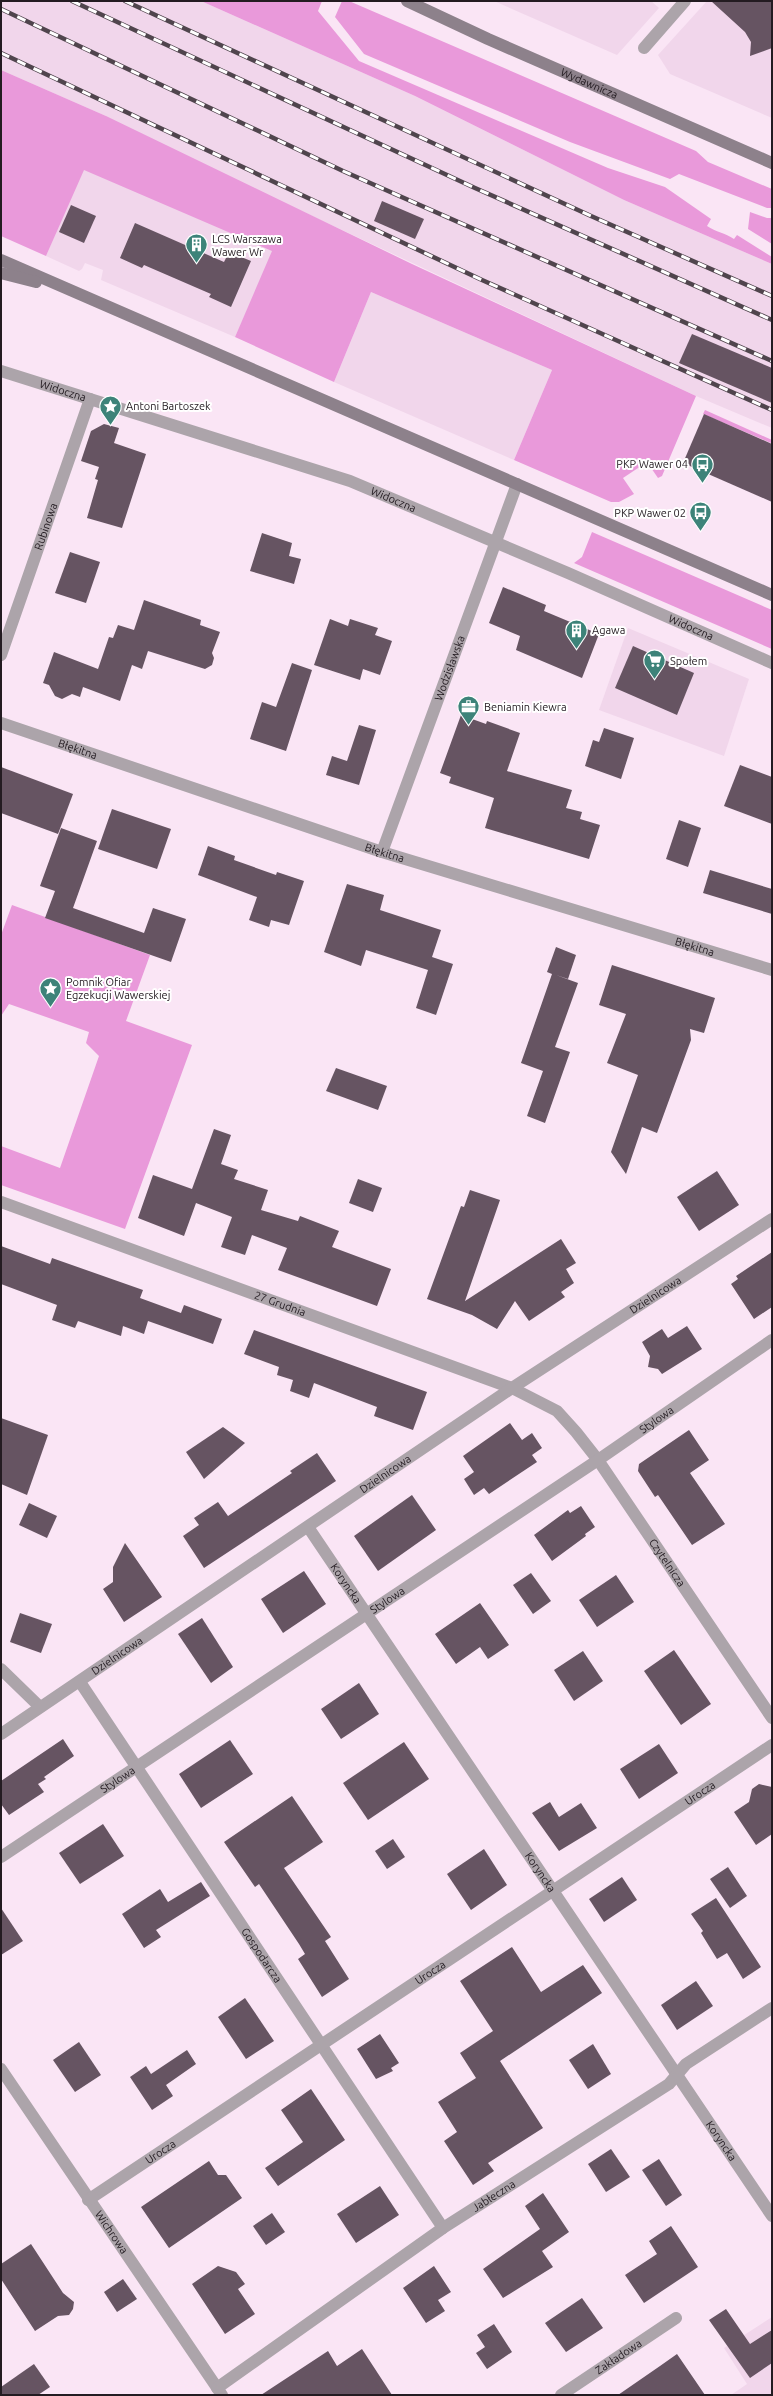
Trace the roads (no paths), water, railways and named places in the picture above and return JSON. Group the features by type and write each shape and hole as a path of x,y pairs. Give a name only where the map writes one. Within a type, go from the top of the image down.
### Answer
{"main road":[{"name":"Wydawnicza","path":"407,1 488,39 772,163"},
{"path":"1,260 772,595"},
{"path":"1,273 66,289"}],"street":[{"path":"644,48 680,3"},
{"name":"Widoczna","path":"1,371 350,481 495,544 568,573 772,663"},
{"name":"Rubinowa","path":"1,655 90,399"},
{"name":"Wodzisławska","path":"382,852 517,484"},
{"name":"Błękitna","path":"1,723 382,852 772,970"},
{"name":"27 Grudnia","path":"1,1202 512,1388 557,1411"},
{"name":"Dzielnicowa","path":"1,1734 80,1682 512,1388 772,1219"},
{"name":"Stylowa","path":"1,1857 598,1460 772,1340"},
{"name":"Czytelnicza","path":"557,1411 598,1460 772,1718"},
{"name":"Koryncka","path":"308,1527 552,1892 772,2216"},
{"path":"1,1669 40,1707"},
{"name":"Gospodarcza","path":"80,1682 443,2228"},
{"name":"Urocza","path":"88,2200 772,1745"},
{"name":"Jabłeczna","path":"220,2391 443,2228 669,2084 686,2064 772,2008"},
{"name":"Wichrowa","path":"1,2069 88,2200 220,2391"},
{"name":"Zakładowa","path":"561,2395 676,2318"}],"railway":[{"path":"72,1 475,188 772,320"},
{"path":"125,1 591,216 772,296"},
{"path":"1,9 343,171 772,361"},
{"path":"1,53 482,280 772,410"}],"place":[{"name":"LCS Warszawa Wawer Wr","path":"197,264"},
{"name":"Antoni Bartoszek","path":"111,426"},
{"name":"PKP Wawer 04","path":"703,484"},
{"name":"PKP Wawer 02","path":"701,532"},
{"name":"Agawa","path":"577,650"},
{"name":"Społem","path":"655,680"},
{"name":"Beniamin Kiewra","path":"468,726"},
{"name":"Pomnik Ofiar Egzekucji Wawerskiej","path":"50,1008"}]}
